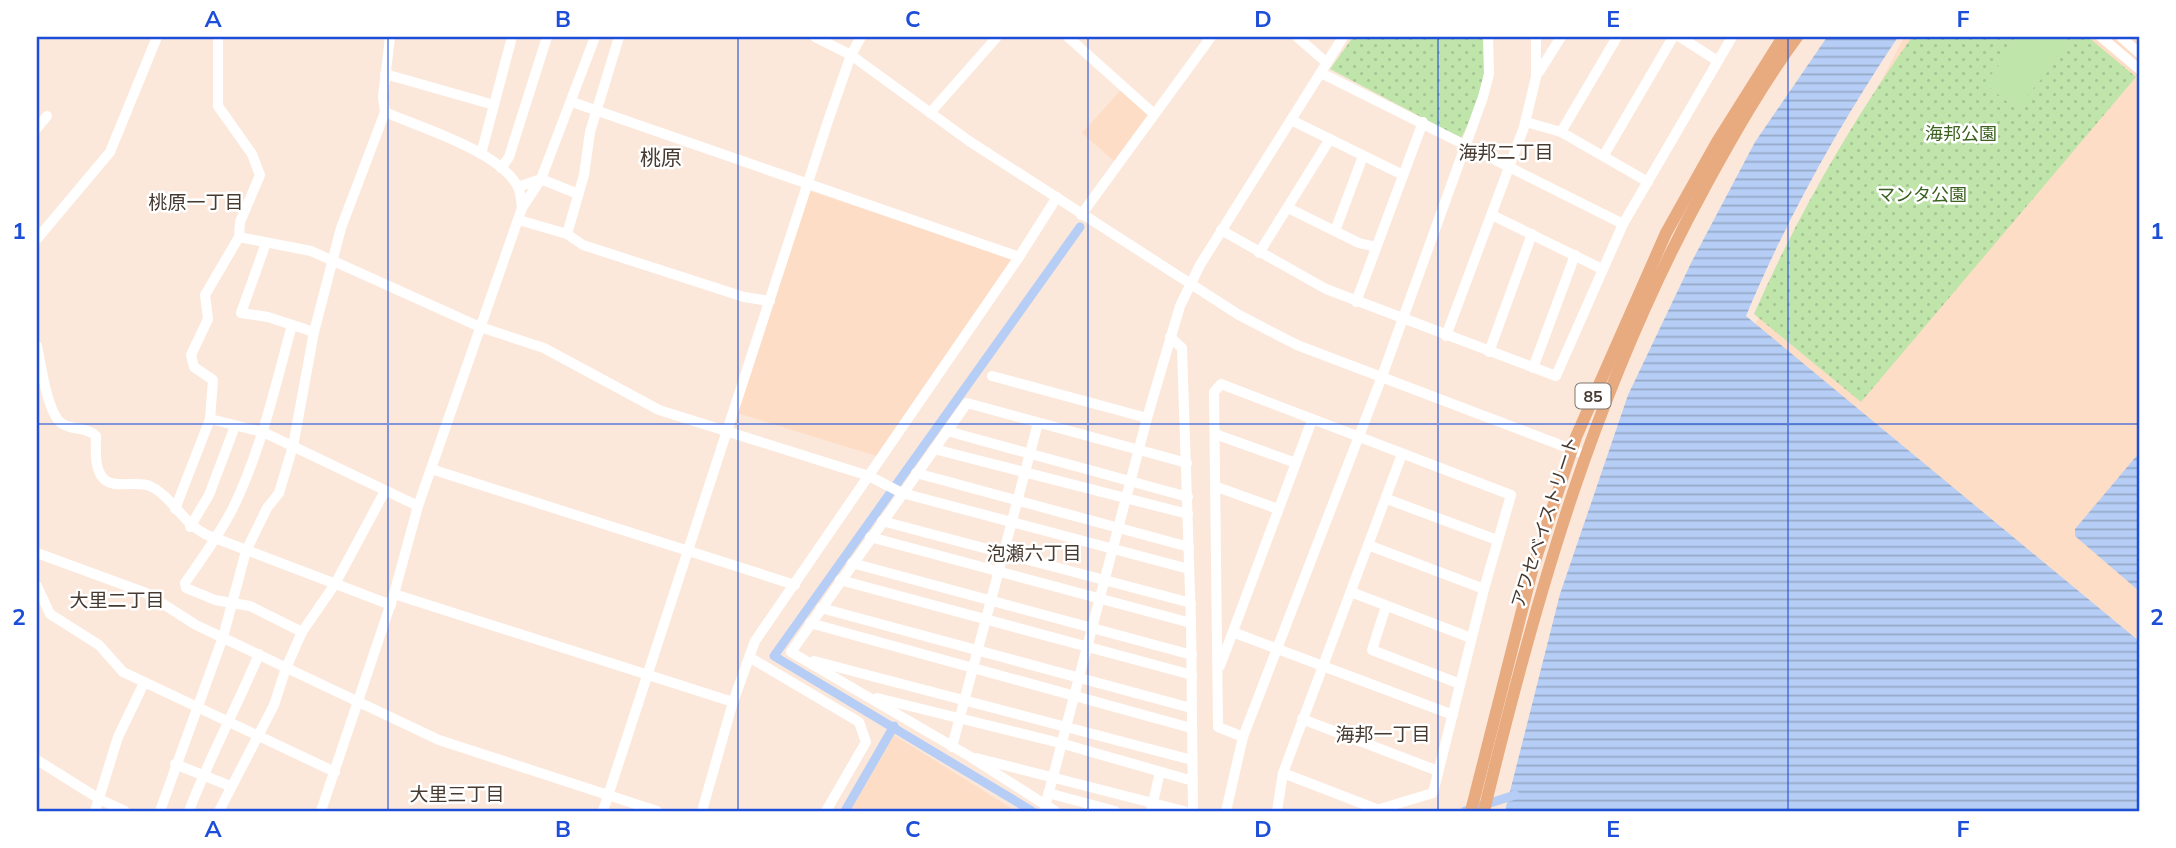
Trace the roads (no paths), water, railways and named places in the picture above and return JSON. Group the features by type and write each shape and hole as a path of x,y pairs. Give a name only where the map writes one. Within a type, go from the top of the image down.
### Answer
{"main road":[{"name":"アワセベイストリート","path":"1471,811 1533,567 1571,449 1667,233 1717,142 1783,37"},
{"name":"アワセベイストリート","path":"1484,811 1545,572 1584,454 1643,308 1726,148 1797,37"}],"street":[{"path":"37,239 110,152 157,37"},
{"path":"175,509 211,419 213,380 194,368 191,355 208,319 205,295 239,237 240,222 260,175 252,154 218,106 218,37"},
{"path":"160,811 223,637 246,551 267,508 279,493 293,446 314,332 333,261 349,205 385,112 385,74 390,37"},
{"path":"481,154 512,37"},
{"path":"501,167 509,158 547,37"},
{"path":"321,811 391,605 418,506 480,327 523,208 541,179 595,37"},
{"path":"567,234 588,158 590,132 620,37"},
{"path":"816,37 851,55 930,113 1190,286 1297,345 1584,454"},
{"path":"603,811 807,185 851,55 861,37"},
{"path":"930,113 997,37"},
{"path":"1068,37 1154,114"},
{"path":"1081,215 1211,37"},
{"path":"1297,37 1324,68 1623,224"},
{"path":"1048,809 1048,793 1064,726 1170,337 1190,286 1221,230 1343,37"},
{"path":"1226,811 1243,737 1381,379 1466,144 1489,74 1488,37"},
{"path":"1446,336 1526,122 1536,77 1536,37"},
{"path":"1536,77 1561,37"},
{"path":"1561,132 1617,37"},
{"path":"1604,155 1673,37"},
{"path":"1679,37 1716,60"},
{"path":"1221,230 1259,253 1356,302 1556,376 1623,224 1716,60 1732,37"},
{"path":"2101,37 2139,69"},
{"path":"2121,37 2139,53"},
{"path":"385,74 494,104"},
{"path":"572,102 1019,257"},
{"path":"385,112 481,154 501,167 518,187 523,208"},
{"path":"37,128 47,116"},
{"path":"1291,120 1403,175"},
{"path":"1356,302 1423,122"},
{"path":"1526,122 1561,132 1648,182"},
{"path":"1259,253 1330,139"},
{"path":"1335,230 1363,156"},
{"path":"518,187 541,179 578,194"},
{"path":"702,811 733,702 755,641 1019,257 1057,197"},
{"path":"1288,208 1376,247"},
{"path":"1492,215 1602,269"},
{"path":"519,220 567,234 583,245 744,297 770,301"},
{"path":"1489,352 1532,234"},
{"path":"239,237 311,251 480,327 544,348 640,402 869,476 902,493 1189,569"},
{"path":"266,243 241,313 314,332"},
{"path":"1533,368 1574,255"},
{"path":"292,325 263,432 235,503 185,583 186,588 197,595 250,607 302,632"},
{"path":"1170,337 1182,348 1191,603 1193,811"},
{"path":"37,346 50,403 58,421 70,428 89,430 96,436 100,476 107,482 147,485 158,491 190,527 246,551 391,605"},
{"path":"992,376 1147,418"},
{"path":"1243,737 1218,727 1214,392 1221,384 1511,495 1471,638 1433,793 1376,810 1283,773"},
{"path":"1048,809 969,756 791,652 967,403 1187,463"},
{"path":"211,419 263,432 418,506"},
{"path":"1218,671 1235,633 1312,420"},
{"path":"952,747 1038,423"},
{"path":"190,527 209,495 235,426"},
{"path":"947,431 1188,497"},
{"path":"1215,434 1296,463"},
{"path":"934,449 1188,514"},
{"path":"1277,811 1283,773 1402,454"},
{"path":"431,469 795,585"},
{"path":"916,474 1189,547"},
{"path":"1217,486 1278,509"},
{"path":"219,811 274,705 302,632 335,584 385,491"},
{"path":"1387,499 1497,540"},
{"path":"881,522 1191,603"},
{"path":"870,537 1191,623"},
{"path":"1368,545 1484,589"},
{"path":"37,553 146,593 178,617 439,740 657,811"},
{"path":"852,563 1192,655"},
{"path":"840,580 1192,675"},
{"path":"37,586 50,614 99,645 122,672 335,772"},
{"path":"1351,592 1471,638"},
{"path":"394,594 733,702"},
{"path":"1386,606 1372,650 1460,684"},
{"path":"821,608 1191,708"},
{"path":"810,623 1191,728"},
{"path":"1235,633 1453,715"},
{"path":"189,811 203,774 230,723 260,654"},
{"path":"749,657 859,722 866,742 825,811"},
{"path":"800,657 1192,760"},
{"path":"95,811 101,800 118,737 144,683"},
{"path":"866,695 1060,743 1193,781"},
{"path":"1302,719 1438,771"},
{"path":"969,756 1052,776 1152,807 1184,811"},
{"path":"37,760 101,800 125,811"},
{"path":"175,764 230,786"},
{"path":"1152,807 1160,772"},
{"path":"1048,793 1115,811"}],"water":[{"path":"1827,37 1898,37 1815,173 1746,316 2139,641 2139,811 1505,811 1560,594 1628,395 1691,263 1755,142"},
{"path":"2139,453 2139,591 2075,536 2075,529"}],"waterway":[{"path":"1032,811 774,656 1080,227"},
{"path":"845,811 894,726"},
{"path":"1465,811 1515,795"}],"district":[{"name":"海邦二丁目","path":"1506,152"},
{"name":"桃原","path":"661,158"},
{"name":"桃原一丁目","path":"196,202"},
{"name":"泡瀬六丁目","path":"1034,553"},
{"name":"大里二丁目","path":"117,600"},
{"name":"海邦一丁目","path":"1383,734"},
{"name":"大里三丁目","path":"457,794"}],"park label":[{"name":"海邦公園","path":"1961,134"},
{"name":"マンタ公園","path":"1922,195"}]}
